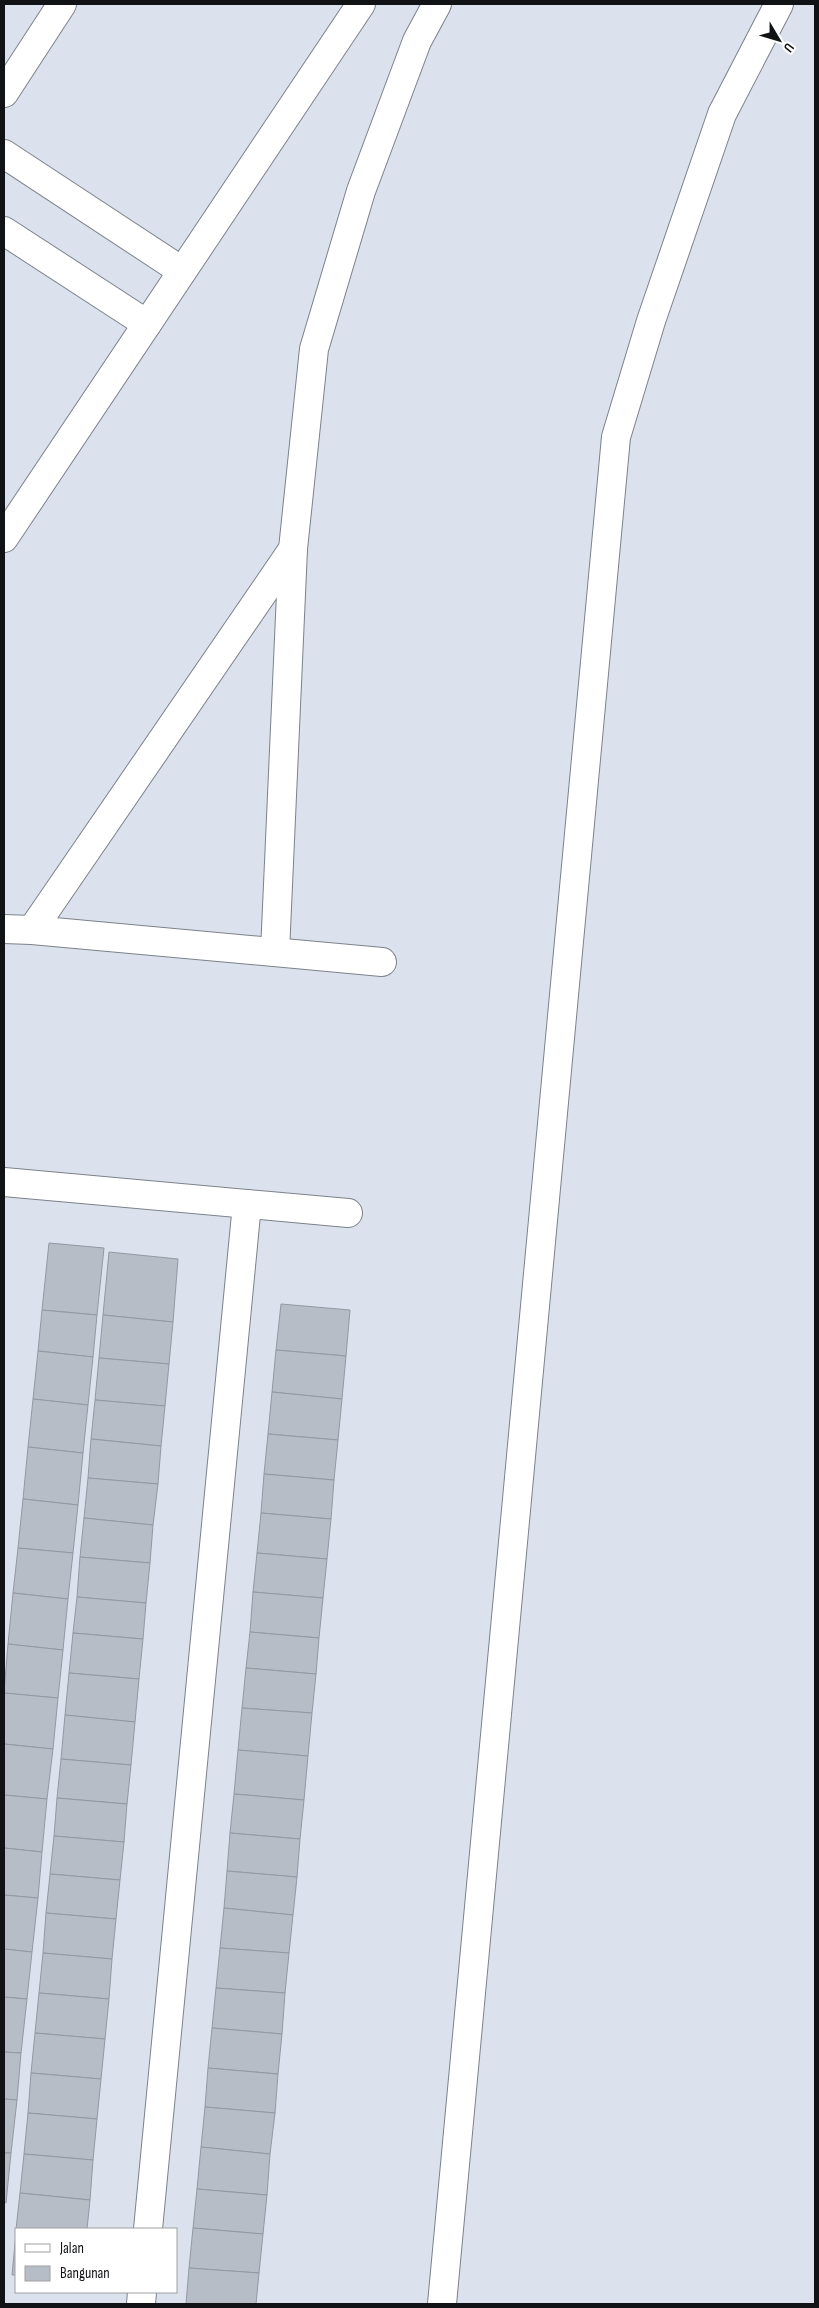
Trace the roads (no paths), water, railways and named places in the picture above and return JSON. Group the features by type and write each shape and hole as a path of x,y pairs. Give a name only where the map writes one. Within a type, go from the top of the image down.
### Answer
{"street":[{"path":"4,93 62,4"},
{"path":"4,538 361,4"},
{"path":"274,952 293,549 314,349 361,192 417,41 437,4"},
{"path":"442,2304 616,437 650,321 722,114 779,4"},
{"path":"4,154 182,270"},
{"path":"4,231 147,324"},
{"path":"32,930 293,549"},
{"path":"4,929 382,962"},
{"path":"4,1182 348,1214"},
{"path":"148,2228 247,1204"}]}
